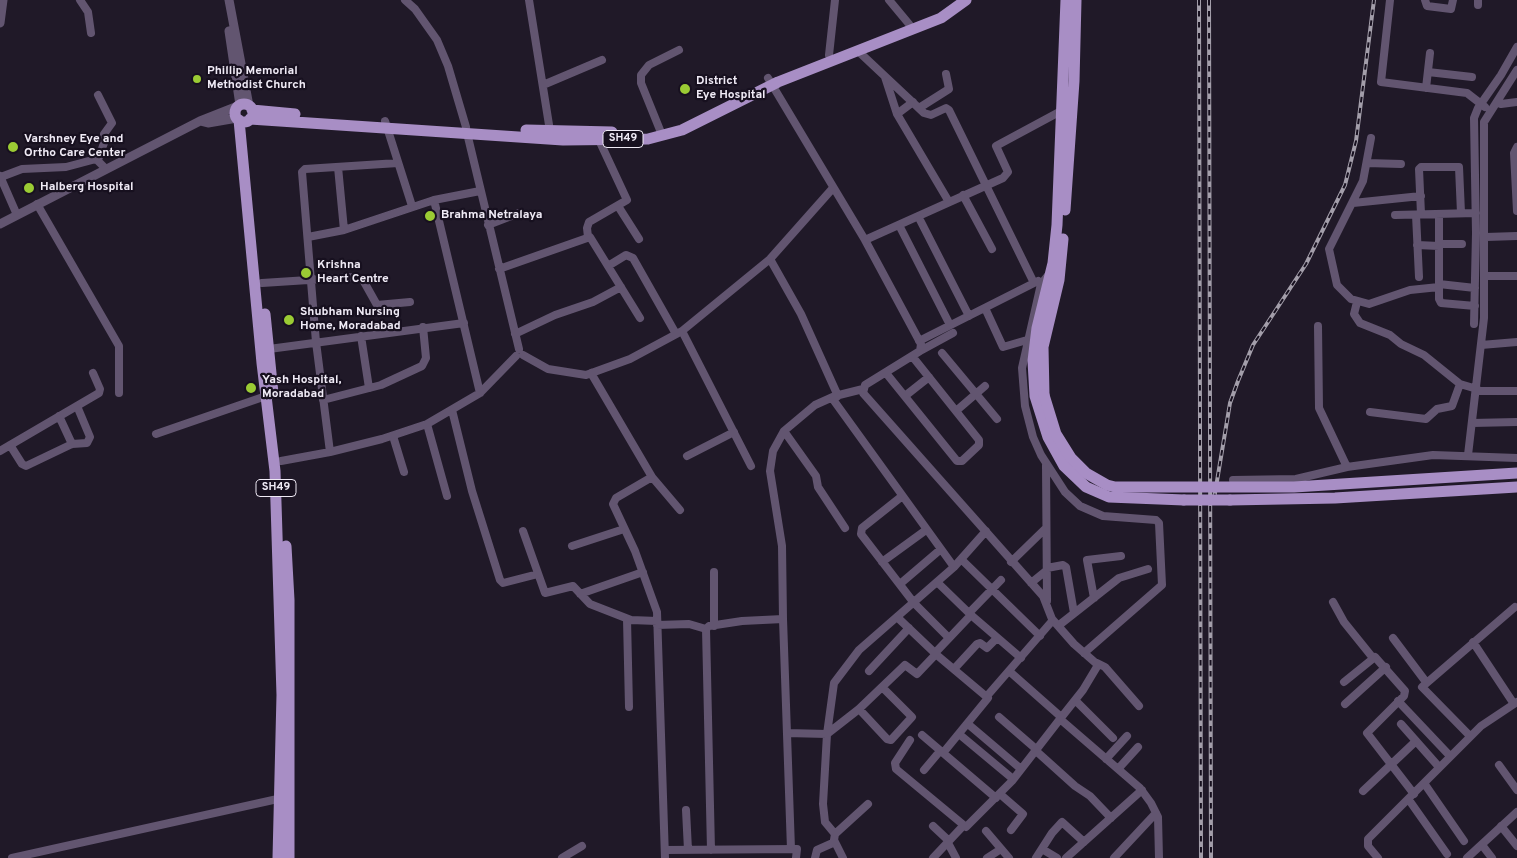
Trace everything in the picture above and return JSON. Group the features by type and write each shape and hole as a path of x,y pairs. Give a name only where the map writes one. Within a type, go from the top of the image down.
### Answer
{"main road":[{"name":"SH49","path":"466,130 643,133 660,130 828,55 909,24 943,9 955,0"},
{"name":"SH49","path":"244,113 466,130 563,140 648,139 682,130 770,82 858,51 941,18 966,0"},
{"path":"1066,0 1061,111 1063,180 1061,266 1042,346 1040,396 1056,434 1071,458 1092,477 1115,487 1294,487 1517,473"},
{"path":"1076,0 1074,81 1063,180 1049,274 1037,328 1033,361 1048,437 1064,466 1086,487 1109,496 1184,500 1326,498 1517,487"},
{"name":"SH49","path":"244,113 281,461 289,600 284,798 278,858"},
{"name":"SH49","path":"244,113 266,396 275,471 280,594 284,798 289,858"}],"street":[{"path":"0,23 3,0"},
{"path":"80,0 88,12 91,33"},
{"path":"224,0 244,113"},
{"path":"229,0 244,113"},
{"path":"406,0 415,9 437,40 448,66 466,130 519,353 548,369 586,375 591,374 630,359 679,332 770,259 834,188"},
{"path":"529,0 550,131"},
{"path":"828,55 835,0"},
{"path":"889,0 909,24"},
{"path":"1390,0 1381,82 1467,92 1485,107"},
{"path":"1425,0 1427,6 1451,9 1453,0"},
{"path":"1468,456 1474,389 1481,345 1485,276 1482,241 1485,107 1517,47"},
{"path":"660,130 641,83 641,75 649,65 679,50"},
{"path":"858,51 928,115 946,108 949,110 1034,283"},
{"path":"1426,88 1430,54"},
{"path":"543,85 602,60"},
{"path":"1474,324 1475,288 1482,241 1476,213 1474,118 1517,70"},
{"path":"1428,72 1472,76"},
{"path":"897,114 949,89 946,74"},
{"path":"885,76 897,114 949,202"},
{"path":"770,82 865,240 919,341 922,348 920,351"},
{"path":"98,94 112,123 104,134 104,143 98,160"},
{"path":"1502,104 1517,102"},
{"path":"865,240 1004,178 1008,172 996,146 1061,111"},
{"path":"0,224 200,121 208,123 244,113"},
{"path":"386,124 412,206"},
{"path":"1371,138 1363,180 1330,246 1329,253 1337,285 1344,294 1357,302 1375,303 1413,289 1439,286 1475,288"},
{"path":"599,140 627,198 625,202 590,222 586,228 588,237 592,239 640,318"},
{"path":"1517,147 1514,152 1517,211"},
{"path":"98,160 106,169"},
{"path":"17,215 0,177 28,168 66,167 82,161 98,160"},
{"path":"330,452 316,342 302,172 305,168 398,163"},
{"path":"1367,164 1401,164"},
{"path":"1419,277 1417,245 1421,196 1420,168 1457,166 1460,169 1461,213"},
{"path":"338,167 344,230"},
{"path":"308,237 344,230 434,200 480,191"},
{"path":"963,195 992,249"},
{"path":"1353,203 1421,196"},
{"path":"434,200 480,393"},
{"path":"37,204 119,346 119,393"},
{"path":"618,206 639,239"},
{"path":"488,224 519,213"},
{"path":"1395,215 1476,213"},
{"path":"1439,214 1439,299 1441,303 1475,306"},
{"path":"918,216 969,316"},
{"path":"899,225 951,330"},
{"path":"1482,241 1517,236"},
{"path":"499,269 588,237"},
{"path":"1417,245 1462,244"},
{"path":"608,266 626,255 633,258 679,332 751,466"},
{"path":"770,259 801,314 835,397 901,497 954,567"},
{"path":"791,849 782,546 770,471 773,451 784,432 815,405 862,389 865,385 920,351 969,316 1049,274"},
{"path":"1049,274 1041,284 1022,368 1025,406 1033,437 1065,492 1088,511 1103,516 1156,520 1160,523 1162,586 1084,653"},
{"path":"1485,276 1517,276"},
{"path":"262,284 355,277 363,280 377,305 410,302"},
{"path":"515,334 555,315 594,302 621,287"},
{"path":"1357,302 1354,314 1360,323 1387,333 1401,344 1419,352 1444,368 1460,384 1474,389 1517,391"},
{"path":"985,308 1003,347 1027,340"},
{"path":"269,349 464,323"},
{"path":"1318,326 1319,408 1347,467"},
{"path":"323,400 369,388 398,378 422,366 426,358 423,327"},
{"path":"919,341 951,330"},
{"path":"361,336 369,388"},
{"path":"1481,345 1517,342"},
{"path":"281,461 330,452 393,436 427,424 480,393 519,353"},
{"path":"942,353 997,419"},
{"path":"886,373 960,462 979,442 912,356"},
{"path":"0,451 100,391 93,372"},
{"path":"591,374 652,477 680,510"},
{"path":"905,396 929,377"},
{"path":"1370,412 1426,419 1437,409 1452,406 1460,384"},
{"path":"956,411 985,386"},
{"path":"862,389 1012,562 1044,596 1056,623 1084,653 1105,667 1139,706"},
{"path":"156,434 266,396"},
{"path":"10,445 22,464 26,466 72,444 84,445 90,440 77,406"},
{"path":"452,410 472,491 500,580 504,583 538,574"},
{"path":"59,416 72,444"},
{"path":"1472,423 1517,422"},
{"path":"427,424 447,496"},
{"path":"687,456 734,432"},
{"path":"784,432 816,476 818,487 845,528"},
{"path":"393,436 404,472"},
{"path":"1234,480 1296,480 1347,467 1433,455 1517,458"},
{"path":"1046,462 1047,604"},
{"path":"652,477 613,501 656,608 665,854 688,850 797,849 796,858"},
{"path":"901,497 860,531 914,603 949,638"},
{"path":"1012,562 1046,528"},
{"path":"572,546 624,529"},
{"path":"882,562 926,530"},
{"path":"523,531 546,593 570,586 576,588 590,604 636,621 710,627 783,619"},
{"path":"843,858 835,838 825,822 823,804 827,734 834,684 859,650 954,567 986,531"},
{"path":"900,584 941,549"},
{"path":"1094,598 1087,560 1122,556"},
{"path":"961,559 1040,636"},
{"path":"1031,583 1047,569 1063,565 1066,567 1074,613"},
{"path":"924,770 968,724 988,700 987,696 1040,636 1056,623 1074,613 1124,574 1148,569"},
{"path":"580,594 643,572"},
{"path":"711,850 710,627 714,572"},
{"path":"788,732 827,734 859,709 905,665 916,674 1001,580"},
{"path":"937,582 1020,658"},
{"path":"1333,602 1344,622 1373,658 1378,658 1405,691 1404,696 1367,733 1414,794"},
{"path":"1470,736 1423,689 1426,682 1515,607"},
{"path":"897,617 936,654 987,696"},
{"path":"627,619 629,707"},
{"path":"869,671 909,628"},
{"path":"954,669 977,644 987,648 997,638"},
{"path":"1393,638 1426,682"},
{"path":"1378,858 1368,846 1368,839 1470,736 1481,726 1515,703 1474,642"},
{"path":"1344,682 1373,658"},
{"path":"933,858 963,826 968,826 1013,779 1075,700 1098,668 1097,663"},
{"path":"1345,704 1386,668"},
{"path":"1009,671 1142,790 1156,813 1159,858"},
{"path":"859,709 887,740 891,740 912,717 882,687"},
{"path":"1075,700 1113,738"},
{"path":"1398,701 1450,756"},
{"path":"999,717 1075,786 1090,796 1111,818"},
{"path":"968,724 1021,769"},
{"path":"1401,724 1439,767"},
{"path":"959,734 1013,779"},
{"path":"922,735 1024,816 1011,830"},
{"path":"1106,759 1127,736"},
{"path":"910,740 895,763 896,769 963,826"},
{"path":"1363,791 1416,741"},
{"path":"1118,769 1138,747"},
{"path":"1499,765 1517,790"},
{"path":"1424,783 1464,840"},
{"path":"1066,858 1142,790"},
{"path":"12,858 284,798"},
{"path":"1408,800 1447,854"},
{"path":"815,858 818,850 835,838 868,804"},
{"path":"686,810 688,850"},
{"path":"1114,858 1156,813"},
{"path":"1467,858 1517,813"},
{"path":"1036,858 1062,822 1084,842"},
{"path":"932,826 949,842 956,858"},
{"path":"1501,826 1517,846"},
{"path":"986,831 1009,858"},
{"path":"1482,845 1492,858"},
{"path":"562,858 582,846"},
{"path":"987,858 1001,849"},
{"path":"1042,849 1057,858"}],"railway":[{"path":"1199,0 1201,858"},
{"path":"1209,0 1211,858"},
{"path":"1214,499 1230,403 1253,345 1306,264 1345,185 1356,141 1374,0"}],"place":[{"name":"Phillip Memorial Methodist Church","path":"197,79"},
{"name":"District Eye Hospital","path":"685,89"},
{"name":"Varshney Eye and Ortho Care Center","path":"13,147"},
{"name":"Halberg Hospital","path":"29,188"},
{"name":"Brahma Netralaya","path":"430,216"},
{"name":"Krishna Heart Centre","path":"306,273"},
{"name":"Shubham Nursing Home, Moradabad","path":"289,320"},
{"name":"Yash Hospital, Moradabad","path":"251,388"}]}
